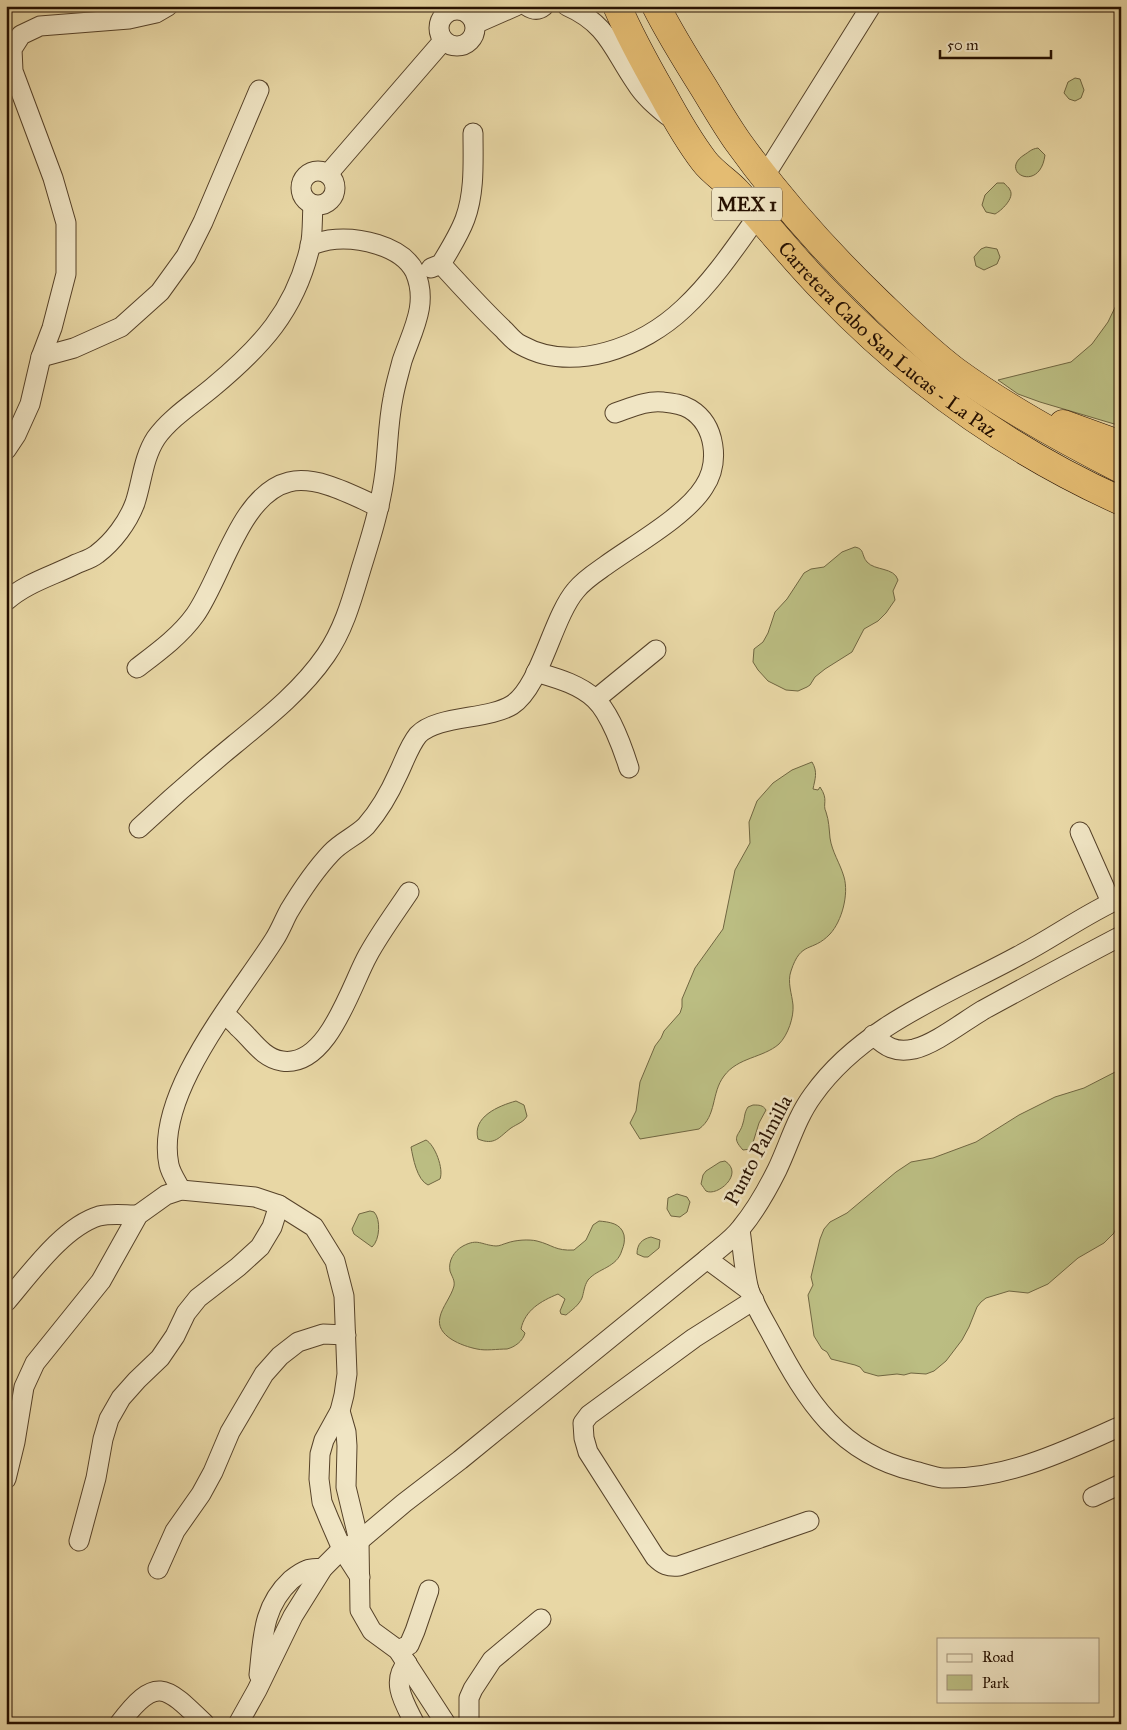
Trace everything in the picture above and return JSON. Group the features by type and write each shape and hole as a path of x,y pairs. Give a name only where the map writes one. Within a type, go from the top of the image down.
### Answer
{"highway":[{"name":"Carretera Cabo San Lucas - La Paz","path":"617,6 649,71 682,129 705,163 736,190 827,294 914,375 965,414 1055,469 1121,501"},
{"name":"Carretera Cabo San Lucas - La Paz","path":"656,6 686,60 732,132 764,177 830,254 860,285 928,350 996,399 1072,444 1121,469"},
{"path":"996,399 1121,445"},
{"path":"1055,469 1121,512"}],"street":[{"path":"6,450 16,436 30,404 41,357 52,328 66,274 66,223 53,178 13,71 12,49 21,35 40,26 129,19 156,13 168,6"},
{"path":"475,24 516,6"},
{"path":"527,6 538,10 544,6"},
{"path":"567,6 578,11 604,32 637,84 654,104 682,129"},
{"path":"764,177 871,6"},
{"path":"458,8 469,14 475,24 473,36 465,44 455,47 443,41 440,30 443,17 447,13 458,8"},
{"path":"328,174 443,41"},
{"path":"41,357 74,348 122,327 160,292 186,256 203,222 259,90"},
{"path":"415,273 441,264 466,217 472,190 472,133"},
{"path":"316,171 328,174 335,184 334,196 325,204 313,205 301,193 302,181 306,176 316,171"},
{"path":"6,601 37,581 96,555 119,533 134,504 143,468 156,439 173,420 237,367 278,323 296,288 310,245 313,205"},
{"path":"441,264 519,345 546,356 576,357 602,354 627,344 667,323 684,308 726,261 758,217"},
{"path":"138,828 283,704 303,684 327,654 346,618 379,507 385,472 387,438 393,397 403,361 420,314 420,300 415,273 403,256 392,249 375,244 351,239 329,240 310,245"},
{"path":"181,1190 170,1168 167,1144 174,1112 189,1072 207,1039 275,939 288,913 319,868 333,851 366,826 392,787 410,747 420,734 438,724 511,706 525,693 564,608 575,590 592,575 690,505 705,487 713,469 714,452 710,435 701,419 689,409 675,403 659,401 642,404 615,413"},
{"path":"137,668 181,632 196,614 242,523 256,503 274,488 290,481 305,481 327,485 379,507"},
{"path":"596,699 656,650"},
{"path":"536,672 576,686 596,699 619,739 629,768"},
{"path":"1080,832 1116,900"},
{"path":"224,1014 268,1057 282,1061 293,1061 315,1050 324,1040 346,1004 366,958 409,892"},
{"name":"Punto Palmilla","path":"342,1549 360,1541 404,1503 460,1460 708,1259 740,1230 757,1206 777,1170 799,1118 812,1096 836,1066 873,1035 942,996 1020,956 1116,900"},
{"path":"873,1035 885,1046 896,1050 915,1049 1121,936"},
{"path":"6,1479 15,1442 24,1387 35,1363 101,1281 138,1215 166,1195 181,1190 255,1197 279,1205 314,1227 335,1261 344,1296 347,1374 340,1411 324,1440 319,1465 319,1479 322,1502 342,1549 360,1577"},
{"path":"79,1541 96,1478 103,1439 110,1419 121,1398 160,1358 175,1336 186,1313 198,1298 238,1267 260,1246 272,1227 279,1205"},
{"path":"6,1302 54,1246 87,1221 112,1214 138,1215"},
{"path":"740,1230 752,1295 789,1368 834,1429 876,1458 899,1467 942,1478 976,1476 1011,1470 1121,1426"},
{"path":"708,1259 752,1295"},
{"path":"752,1295 589,1414 583,1423 584,1438 588,1452 600,1472 655,1557 663,1565 679,1566 809,1521"},
{"path":"158,1569 175,1531 201,1494 213,1472 230,1432 264,1374 280,1356 298,1342 323,1334 346,1335"},
{"path":"340,1411 346,1432 346,1487 360,1541 360,1610 372,1631 402,1657 446,1724"},
{"path":"319,1465 347,1466"},
{"path":"1093,1497 1121,1484"},
{"path":"238,1724 257,1690 292,1616 323,1568 342,1549"},
{"path":"257,1690 263,1636 271,1605 278,1594 297,1575 307,1570 323,1568"},
{"path":"415,1724 399,1691 400,1670 402,1657 409,1645 429,1590"},
{"path":"271,1605 292,1616"},
{"path":"469,1724 469,1698 472,1689 487,1667 492,1660 541,1619"},
{"path":"119,1724 134,1704 143,1696 150,1692 158,1691 173,1695 201,1720 220,1724"}],"green space":[{"path":"1075,78 1080,79 1084,90 1081,98 1075,101 1069,99 1064,93 1068,82"},
{"path":"1038,148 1045,155 1042,167 1036,174 1029,177 1018,173 1016,168 1017,161 1030,151"},
{"path":"997,183 1004,183 1009,188 1011,197 1007,204 995,214 986,212 982,205 985,195"},
{"path":"986,247 997,249 1000,257 997,264 984,270 976,266 974,257 981,249"},
{"path":"1121,295 1121,426 1018,394 998,380 1071,362 1092,344 1108,322"},
{"path":"855,547 860,549 870,565 889,571 896,576 898,580 893,591 895,600 878,621 864,629 852,652 825,669 807,687 798,691 786,690 768,681 753,662 754,649 763,642 775,612 787,599 804,573 811,569 824,567 842,552"},
{"path":"812,762 815,772 813,789 818,790 820,787 824,795 831,843 845,884 845,899 838,922 824,940 803,951 795,961 789,979 793,1005 790,1026 779,1044 773,1049 736,1065 724,1076 717,1090 709,1118 699,1129 640,1139 630,1123 636,1111 640,1082 655,1046 664,1031 680,1013 682,999 695,968 723,929 735,870 750,843 749,822 757,801 773,783 792,770"},
{"path":"1121,1069 1121,1215 1114,1233 1104,1243 1078,1258 1048,1284 1028,1293 1009,1291 986,1298 977,1307 962,1340 946,1361 934,1371 926,1374 911,1373 878,1376 864,1372 855,1365 831,1359 814,1336 808,1295 813,1285 811,1277 820,1239 824,1229 830,1222 847,1213 896,1172 911,1162 933,1158 976,1142 1019,1115 1055,1097 1084,1088"},
{"path":"516,1101 524,1105 527,1116 524,1120 496,1140 489,1142 478,1139 477,1131 479,1124 488,1114 494,1109"},
{"path":"753,1105 764,1107 766,1110 759,1123 751,1149 743,1150 736,1139 748,1107"},
{"path":"426,1140 433,1147 441,1169 440,1179 428,1185 418,1174 411,1147"},
{"path":"725,1161 730,1166 731,1178 722,1188 711,1192 706,1191 701,1184 703,1175 720,1162"},
{"path":"677,1194 687,1197 690,1202 687,1212 680,1217 671,1216 667,1209 668,1198"},
{"path":"370,1211 374,1212 379,1224 377,1240 372,1247 354,1234 352,1229 359,1214"},
{"path":"599,1221 614,1224 620,1228 624,1237 623,1248 616,1261 588,1280 581,1301 566,1315 561,1314 560,1311 565,1299 558,1294 546,1300 526,1316 521,1329 525,1333 521,1341 507,1349 484,1350 471,1348 457,1343 442,1330 440,1324 441,1313 454,1286 450,1264 454,1253 460,1248 472,1242 496,1246 526,1240 537,1241 562,1250 574,1250 586,1240 593,1225"},
{"path":"651,1237 660,1240 659,1248 648,1257 637,1254 641,1243"}]}
